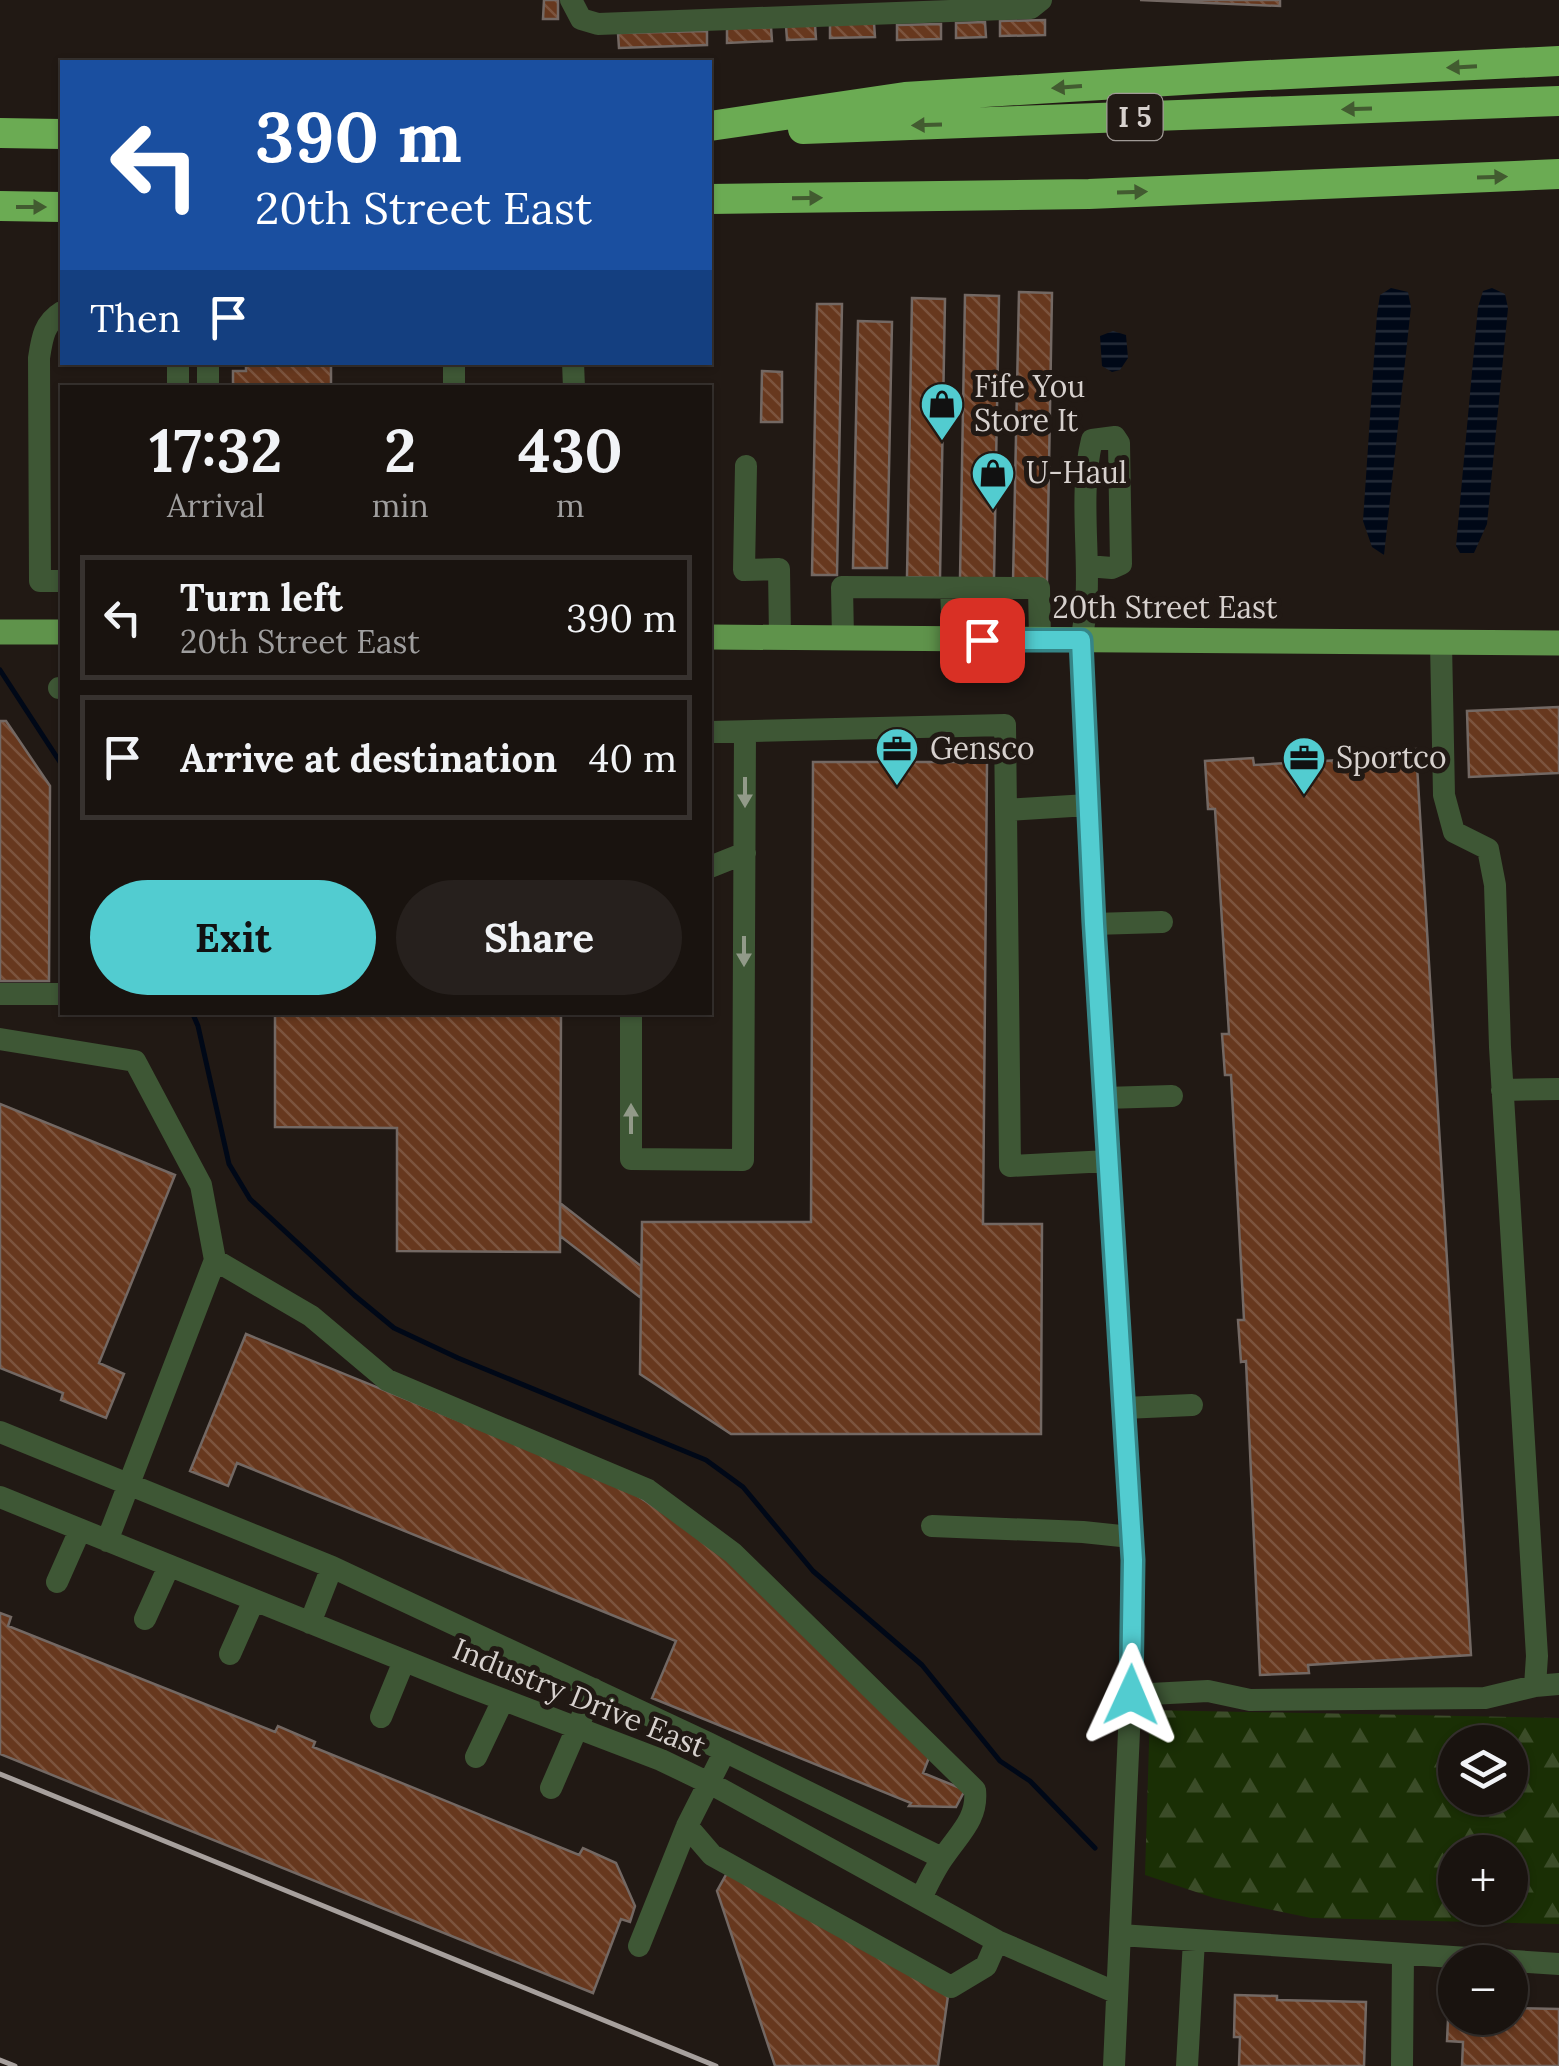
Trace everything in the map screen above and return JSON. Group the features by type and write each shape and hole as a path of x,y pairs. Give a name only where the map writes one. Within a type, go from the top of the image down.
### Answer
{"highway":[{"path":"712,129 905,97 1559,61"},
{"name":"I 5","path":"712,129 1559,101"},
{"path":"0,133 60,134"},
{"path":"712,200 1089,194 1559,174"},
{"path":"0,206 60,207"}],"main road":[{"path":"0,632 60,632"},
{"name":"20th Street East","path":"712,638 1559,643"}],"street":[{"path":"571,0 582,19 598,24 1031,8 1041,0"},
{"path":"60,313 44,331 51,356 51,538 40,581 60,581"},
{"path":"1087,566 1112,568 1121,564 1119,442 1115,438 1092,440 1089,450 1085,622 1081,640 1131,1537 1131,1695 1114,2066"},
{"path":"746,466 744,570 779,569 780,638"},
{"path":"843,638 842,587 1039,588 1040,640"},
{"path":"951,588 953,639"},
{"path":"1442,642 1444,795 1454,832 1488,850 1495,886 1502,1090 1536,1637 1535,1686"},
{"path":"712,732 1005,725 1010,1166 1108,1161"},
{"path":"631,1015 631,1159 742,1160 744,732"},
{"path":"1006,810 1088,805"},
{"path":"712,866 745,853"},
{"path":"1094,924 1162,922"},
{"path":"0,994 60,994"},
{"path":"0,1039 136,1060 201,1185 215,1260 106,1541"},
{"path":"1502,1090 1559,1089"},
{"path":"1104,1098 1172,1096"},
{"path":"215,1260 311,1316 386,1380 648,1490 732,1553 975,1790 977,1804 972,1820 942,1858 921,1898"},
{"path":"1124,1408 1192,1405"},
{"path":"0,1432 332,1567 942,1858"},
{"name":"Industry Drive East","path":"0,1497 708,1782 997,1940 1117,1993"},
{"path":"932,1526 1131,1537"},
{"path":"57,1582 80,1530"},
{"path":"145,1619 170,1566"},
{"path":"310,1623 332,1567"},
{"path":"230,1654 254,1600"},
{"path":"381,1717 404,1661"},
{"path":"1131,1695 1208,1691 1250,1700 1485,1698 1559,1684"},
{"path":"551,1788 594,1689"},
{"path":"476,1757 503,1700"},
{"path":"639,1946 687,1826 724,1751"},
{"path":"687,1826 712,1855 951,1987 986,1966 997,1940"},
{"path":"1120,1935 1559,1964"},
{"path":"1187,2066 1194,1940"},
{"path":"1402,2066 1403,1954"}],"green space":[{"path":"1150,1710 1559,1718 1559,1924 1528,1923 1528,1835 1438,1835 1438,1921 1311,1918 1214,1898 1145,1875"}],"water":[{"path":"1391,288 1408,292 1411,307 1384,555 1372,547 1363,521 1377,314 1380,295"},
{"path":"1492,288 1505,294 1508,308 1487,524 1474,553 1460,553 1456,546 1478,307 1483,291"},
{"path":"1113,331 1126,335 1128,358 1120,370 1112,372 1102,366 1100,336"}],"building":[{"path":"544,0 558,0 558,19 543,19"},
{"path":"1140,0 1280,0 1280,6"},
{"path":"1045,20 1045,35 1000,36 1000,21"},
{"path":"985,22 986,37 956,38 956,23"},
{"path":"874,23 875,37 830,38 830,24"},
{"path":"941,24 941,39 897,40 897,25"},
{"path":"815,25 816,39 787,40 786,26"},
{"path":"771,27 772,41 727,43 727,28"},
{"path":"707,31 707,45 619,48 618,33"},
{"path":"1019,292 1052,293 1047,582 1013,582"},
{"path":"965,295 999,296 994,579 960,579"},
{"path":"912,298 945,299 940,578 907,577"},
{"path":"817,304 842,304 837,575 812,575"},
{"path":"858,321 892,322 887,568 853,568"},
{"path":"246,365 331,365 331,385 233,385 233,371 246,371"},
{"path":"762,371 782,372 782,422 761,422"},
{"path":"1559,707 1559,773 1469,777 1467,711"},
{"path":"0,721 6,721 50,786 49,981 0,981"},
{"path":"1416,749 1471,1655 1308,1665 1309,1673 1260,1675 1246,1361 1241,1362 1238,1320 1244,1320 1231,1075 1225,1075 1222,1034 1229,1034 1215,809 1208,809 1205,761 1253,758 1254,765 1376,758 1376,751"},
{"path":"813,762 987,762 983,1224 1042,1224 1041,1434 731,1434 640,1374 642,1222 811,1222"},
{"path":"275,1015 561,1015 560,1252 397,1251 397,1128 275,1127"},
{"path":"0,1104 175,1175 99,1363 124,1374 106,1418 61,1400 63,1393 0,1368"},
{"path":"560,1203 641,1266 641,1298 560,1236"},
{"path":"246,1334 627,1489 711,1544 930,1755 923,1773 965,1790 956,1807 909,1806 911,1803 652,1698 676,1641 237,1463 228,1486 190,1471"},
{"path":"0,1613 11,1617 8,1626 275,1732 278,1726 315,1742 313,1747 579,1855 583,1848 616,1863 635,1906 630,1922 621,1919 593,1993 0,1754"},
{"path":"727,1873 948,1996 938,2066 775,2066 717,1891"},
{"path":"1235,1995 1366,2002 1364,2066 1239,2066 1240,2037 1234,2037"},
{"path":"1528,2008 1559,2009 1559,2066 1462,2066 1463,2042 1447,2041 1447,2035 1528,2035"}],"waterway":[{"path":"0,670 60,762"},
{"path":"193,1015 229,1164 250,1199 394,1328 706,1460 743,1487 813,1571 922,1665 1000,1761 1030,1781 1095,1848"}],"railway":[{"path":"0,1774 716,2066"},
{"path":"0,2060 15,2066"}],"place":[{"name":"Fife You Store It","path":"942,442"},
{"name":"U-Haul","path":"993,511"},
{"name":"Gensco","path":"897,787"},
{"name":"Sportco","path":"1304,796"}],"route":[{"path":"982,640 1081,640 1094,924 1133,1560 1131,1695"}]}
